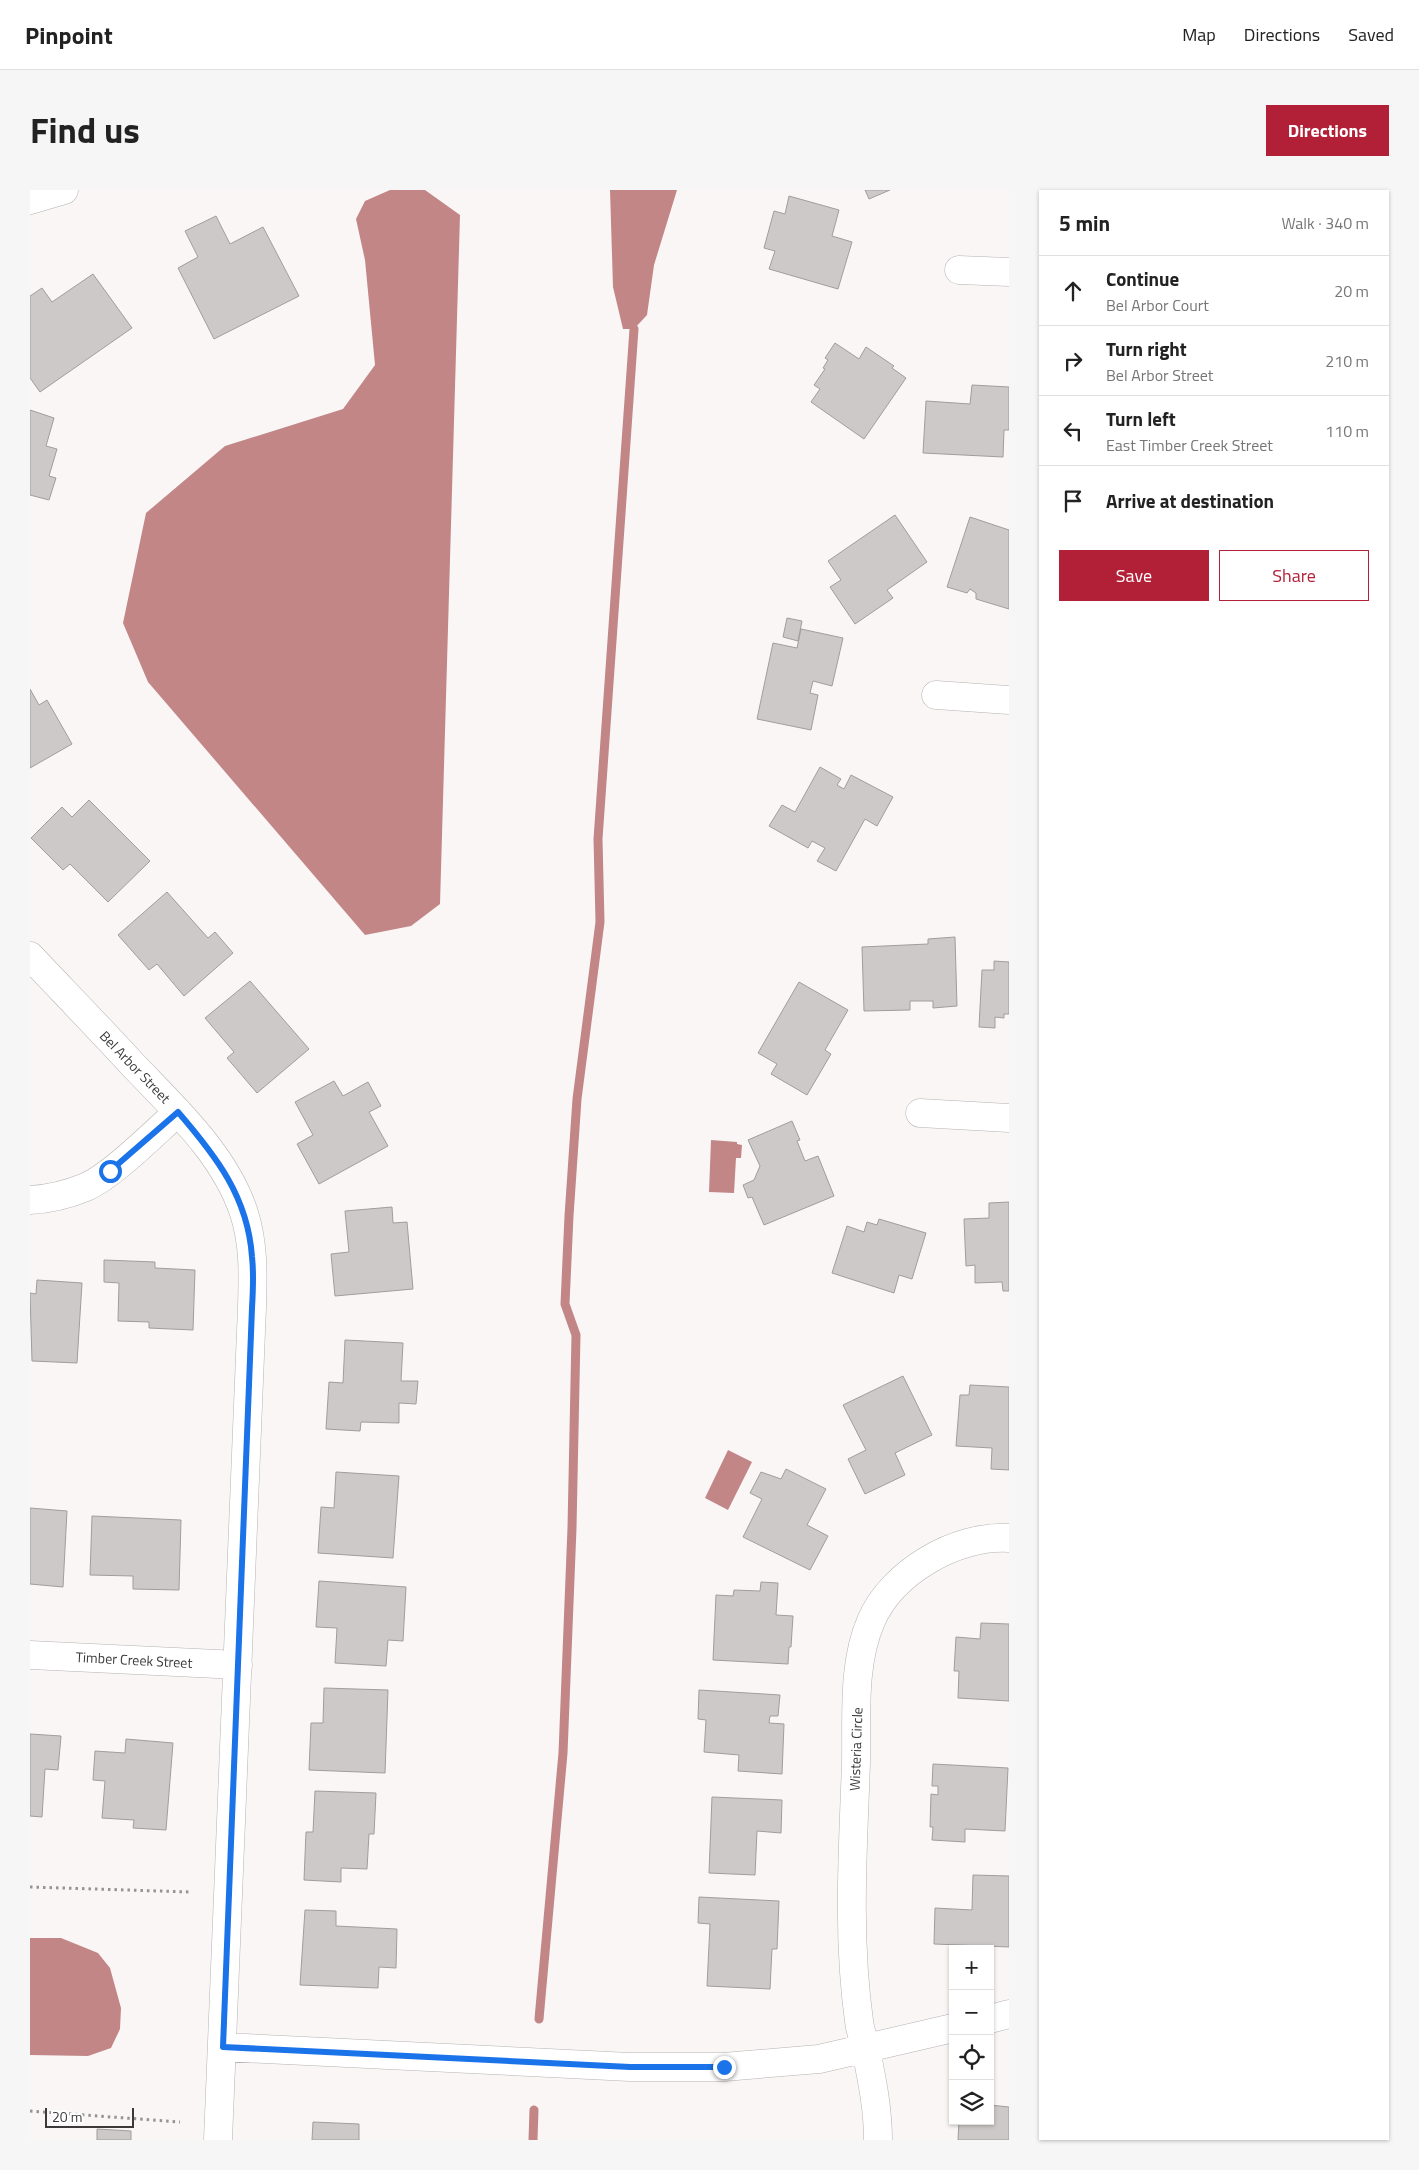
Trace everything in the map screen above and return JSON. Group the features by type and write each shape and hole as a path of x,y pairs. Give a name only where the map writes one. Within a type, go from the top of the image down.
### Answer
{"street":[{"path":"30,200 64,190"},
{"path":"959,270 1009,272"},
{"path":"936,695 1009,700"},
{"name":"Bel Arbor Street","path":"30,956 206,1144 231,1181 245,1214 252,1256 252,1308 218,2140"},
{"path":"30,1200 64,1195 87,1186 110,1171 178,1112"},
{"path":"920,1113 1009,1118"},
{"name":"Wisteria Circle","path":"878,2140 878,2114 859,2023 852,1947 852,1869 858,1669 870,1621 889,1591 913,1570 950,1548 997,1538 1009,1538"},
{"name":"Timber Creek Street","path":"30,1655 238,1664"},
{"path":"994,2018 1009,2014"},
{"path":"223,2047 630,2067 724,2067 819,2059 949,2029"}],"path":[{"path":"30,1887 191,1892"},
{"path":"30,2111 180,2122"}],"shaded area":[{"path":"390,190 425,190 460,215 440,904 411,926 365,935 148,682 123,623 146,513 225,446 343,409 375,365 365,260 356,219 365,201"},
{"path":"610,190 677,190 654,265 647,315 634,329 623,329 613,287"},
{"path":"711,1140 737,1142 737,1144 742,1145 741,1158 736,1158 734,1193 709,1192"},
{"path":"728,1450 752,1462 728,1510 705,1498"},
{"path":"30,1938 61,1938 98,1953 110,1968 121,2008 120,2029 111,2048 88,2056 30,2055"}],"building":[{"path":"865,190 890,190 869,199"},
{"path":"789,196 839,210 832,236 852,242 838,289 769,269 775,251 764,248 774,211 785,214"},
{"path":"216,216 230,244 263,227 299,296 214,339 178,268 198,257 185,231"},
{"path":"93,274 132,328 40,392 30,378 30,296 42,288 52,302"},
{"path":"835,343 859,359 866,347 894,366 892,368 906,378 864,439 811,402 820,389 814,385 825,369 823,368 828,360 825,358"},
{"path":"972,385 1009,387 1009,430 1004,430 1003,457 923,453 926,401 970,404"},
{"path":"30,410 54,418 46,446 57,449 49,476 56,478 49,500 30,495"},
{"path":"895,515 927,562 887,590 893,598 855,624 830,587 841,580 828,561"},
{"path":"970,517 1009,530 1009,609 976,599 976,593 970,589 967,593 947,587"},
{"path":"787,618 802,621 798,641 783,637"},
{"path":"801,629 843,638 832,686 813,681 810,693 818,695 811,730 757,719 773,643 797,648"},
{"path":"30,689 39,705 47,700 72,744 30,768"},
{"path":"820,767 841,779 837,785 844,789 851,775 893,797 877,826 865,819 836,871 817,861 825,848 812,841 808,848 769,826 782,805 795,812"},
{"path":"89,800 150,861 108,902 70,864 63,870 31,838 62,807 72,817"},
{"path":"167,892 208,938 215,932 233,953 184,996 157,964 149,970 118,935"},
{"path":"955,937 957,1006 933,1008 933,1001 910,1001 910,1010 864,1011 862,947 928,944 928,939"},
{"path":"994,961 1009,962 1009,1014 1004,1014 1004,1018 995,1017 995,1028 979,1027 982,970 994,970"},
{"path":"250,981 309,1049 257,1093 227,1058 234,1052 205,1018"},
{"path":"799,982 848,1010 825,1050 831,1054 807,1095 771,1074 777,1064 758,1053"},
{"path":"334,1081 343,1096 368,1082 381,1106 369,1112 388,1146 319,1184 297,1144 313,1135 295,1102"},
{"path":"792,1121 800,1140 797,1141 805,1161 818,1156 834,1196 764,1225 752,1197 748,1198 743,1185 754,1180 760,1166 748,1140"},
{"path":"1009,1202 1009,1291 1003,1291 1002,1282 975,1283 975,1265 966,1266 964,1219 989,1218 989,1203"},
{"path":"392,1207 393,1223 407,1222 413,1289 335,1296 331,1254 349,1252 345,1211"},
{"path":"879,1219 926,1233 912,1279 899,1275 894,1293 832,1273 847,1226 864,1232 867,1222 877,1225"},
{"path":"104,1260 155,1262 155,1268 195,1270 193,1330 149,1328 149,1322 118,1321 119,1283 104,1282"},
{"path":"37,1280 82,1283 77,1363 32,1361 30,1293 36,1294"},
{"path":"345,1340 403,1343 401,1381 418,1381 416,1404 399,1403 399,1423 361,1422 360,1431 326,1429 329,1382 343,1383"},
{"path":"903,1376 932,1435 895,1453 905,1475 865,1494 848,1459 866,1450 843,1405"},
{"path":"970,1385 1009,1387 1009,1470 991,1469 992,1448 956,1446 960,1395 969,1395"},
{"path":"786,1469 826,1489 807,1525 828,1536 810,1570 743,1537 762,1499 750,1493 761,1472 781,1479"},
{"path":"336,1472 399,1476 393,1558 318,1553 321,1507 334,1508"},
{"path":"30,1508 67,1511 63,1587 30,1584"},
{"path":"92,1516 181,1520 179,1590 133,1589 133,1576 90,1575"},
{"path":"319,1581 406,1587 403,1641 388,1640 386,1666 335,1663 337,1628 316,1627"},
{"path":"761,1582 778,1583 776,1615 793,1616 788,1664 713,1660 716,1595 733,1596 734,1590 760,1591"},
{"path":"981,1623 1009,1624 1009,1701 958,1698 959,1671 954,1671 956,1637 980,1639"},
{"path":"324,1688 388,1690 385,1773 309,1770 311,1723 323,1723"},
{"path":"699,1690 780,1695 778,1716 770,1716 769,1723 784,1724 782,1774 738,1771 739,1755 704,1752 706,1720 698,1719"},
{"path":"30,1734 61,1736 58,1770 45,1769 42,1817 30,1816"},
{"path":"126,1739 173,1743 166,1830 133,1828 134,1820 102,1818 105,1781 93,1780 95,1751 125,1753"},
{"path":"933,1764 1008,1768 1005,1831 965,1829 965,1842 932,1840 933,1827 930,1827 931,1794 938,1795 938,1786 932,1786"},
{"path":"315,1791 376,1793 374,1834 369,1834 367,1869 341,1868 341,1882 304,1880 306,1832 313,1832"},
{"path":"712,1797 782,1800 781,1833 757,1831 755,1875 709,1873"},
{"path":"973,1875 1009,1876 1009,1947 934,1944 935,1908 972,1910"},
{"path":"699,1897 779,1901 777,1949 772,1949 770,1989 707,1986 710,1924 698,1923"},
{"path":"305,1910 336,1911 336,1926 397,1929 396,1968 379,1967 378,1988 300,1985"},
{"path":"994,2105 1009,2107 1009,2140 958,2140 959,2125 994,2125"},
{"path":"313,2122 359,2124 359,2140 312,2140"},
{"path":"97,2129 131,2131 131,2140 97,2140"}],"waterway":[{"path":"539,2019 563,1753 572,1528 576,1335 565,1304 569,1216 577,1099 600,922 598,839 634,329"},
{"path":"533,2140 534,2110"}],"route":[{"path":"110,1171 178,1112 206,1144 231,1181 245,1214 252,1256 252,1308 223,2047 630,2067 724,2067"}]}
